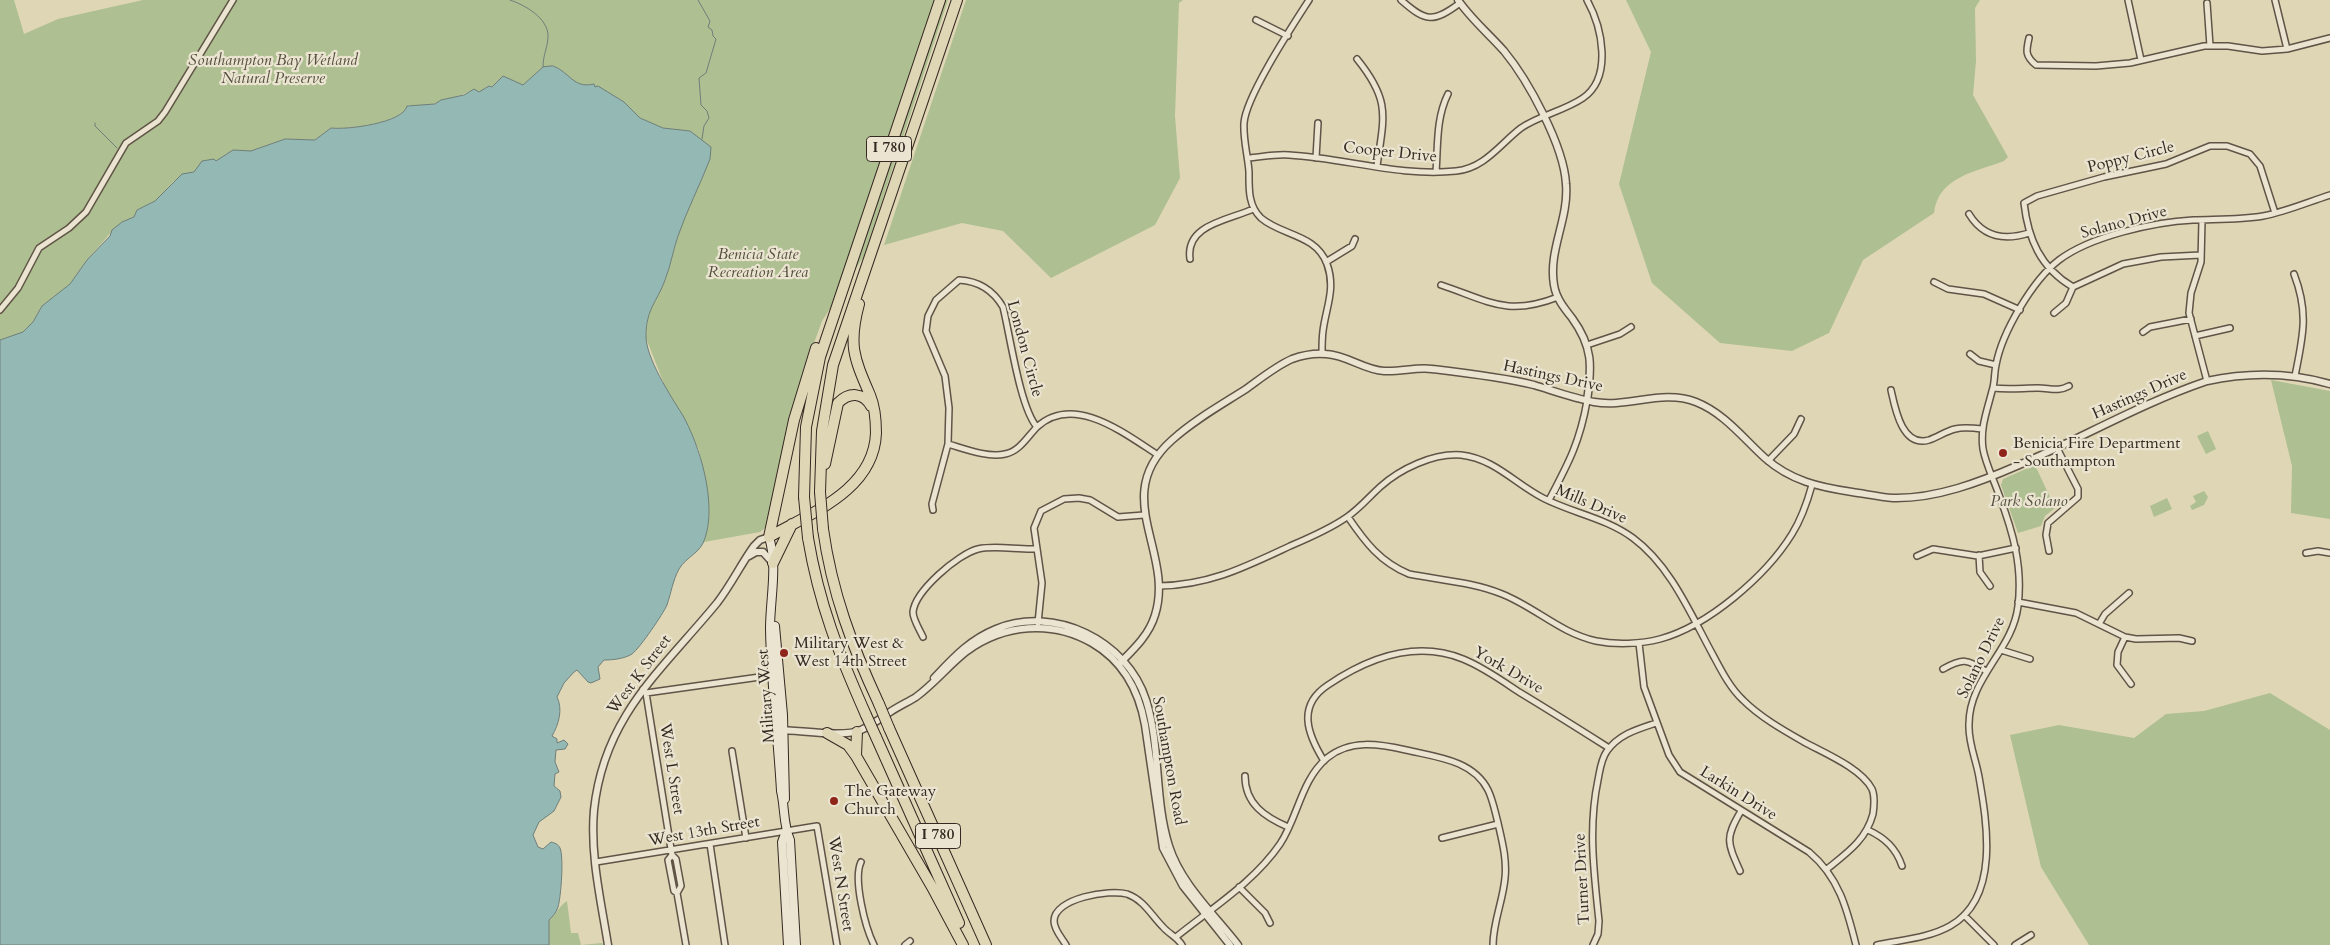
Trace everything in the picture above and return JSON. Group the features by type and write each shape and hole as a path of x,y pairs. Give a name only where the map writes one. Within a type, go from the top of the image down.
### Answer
{"highway":[{"name":"I 780","path":"940,0 820,357 811,392 805,442 804,497 808,538 815,578 835,645 968,945"},
{"name":"I 780","path":"957,0 842,334 828,390 820,443 820,492 822,529 829,569 840,611 889,728 986,945"},
{"path":"769,538 837,497 853,485 864,472 876,439 875,413 871,397 855,360 852,345 857,311 877,245 878,230"},
{"path":"769,538 804,383 825,326 838,299"},
{"path":"820,492 833,420 838,403 850,395 857,395 868,401 875,413"},
{"path":"773,563 792,524"},
{"path":"856,756 857,732"},
{"path":"827,733 848,745 856,756 963,945"}],"main road":[{"name":"Military West","path":"769,538 773,563 773,588 776,596 776,675 786,791 784,804 786,832 790,840 796,945"},
{"name":"Military West","path":"786,832 782,842 788,945"}],"street":[{"path":"0,310 18,288 39,248 74,224 86,212 126,143 158,120 165,112 233,0"},
{"path":"1309,0 1257,89 1246,113 1244,140 1248,158 1249,191 1253,209 1262,220 1307,240 1316,248 1326,262 1332,282 1332,292 1323,331 1322,354"},
{"path":"1401,0 1415,12 1431,18 1446,14 1459,2 1514,63 1534,96 1559,153 1566,183 1566,209 1552,260 1554,287 1558,297 1581,331 1587,345 1592,368 1582,426 1575,450 1548,500"},
{"name":"Cooper Drive","path":"1248,158 1288,155 1436,172 1456,171 1473,167 1487,158 1523,127 1584,97 1598,77 1601,67 1601,37 1587,0"},
{"path":"2128,0 2141,60"},
{"path":"2275,0 2287,49"},
{"path":"2207,3 2210,46"},
{"path":"1256,20 1288,36"},
{"path":"2029,38 2026,51 2027,58 2036,65 2096,66 2141,60 2210,46 2262,51 2287,49 2330,38"},
{"path":"1357,59 1375,82 1382,102 1383,115 1376,166"},
{"path":"1436,172 1439,118 1448,94"},
{"path":"1316,158 1318,123"},
{"name":"Poppy Circle","path":"2073,287 2050,268 2035,250 2029,233 2025,201 2054,190 2166,164 2216,146 2227,146 2250,154 2260,166 2275,213"},
{"name":"Solano Drive","path":"1877,945 1942,929 1964,915 1972,903 1984,875 1987,860 1987,826 1979,771 1970,742 1969,724 1972,700 1986,671 2001,650 2015,619 2018,602 2019,565 2009,524 1983,450 1982,429 2002,345 2033,286 2050,268 2076,249 2097,240 2167,223 2255,217 2275,213 2330,195"},
{"path":"1190,259 1190,246 1199,232 1216,222 1253,209"},
{"path":"1969,214 1978,228 1986,232 2016,237 2029,233"},
{"path":"2202,220 2200,267 2189,304 2207,381"},
{"path":"1326,262 1352,246 1355,239"},
{"path":"2054,312 2066,303 2073,287 2123,264 2161,257 2201,255"},
{"path":"2294,274 2304,305 2304,320 2295,376"},
{"name":"London Circle","path":"933,510 932,504 948,444 949,408 945,376 926,331 928,316 936,300 947,288 959,280 967,280 987,288 997,296 1003,307 1021,386 1028,410 1037,427"},
{"path":"1934,282 1948,289 1984,294 2020,310"},
{"path":"1441,285 1483,300 1515,308 1535,305 1558,297"},
{"path":"2143,332 2150,327 2191,319"},
{"path":"1587,345 1620,334 1631,327"},
{"path":"2195,336 2230,328"},
{"name":"Hastings Drive","path":"1121,662 1144,637 1154,617 1159,586 1144,515 1144,486 1149,470 1158,455 1176,436 1282,364 1306,355 1322,354 1345,357 1379,371 1427,368 1521,382 1587,401 1612,403 1665,397 1690,400 1710,408 1722,417 1768,461 1792,478 1812,485 1892,498 1944,492 1992,476 2207,381 2244,374 2295,376 2330,384"},
{"path":"1970,354 1979,361 1996,365"},
{"path":"1993,388 2058,390 2069,386"},
{"path":"1891,390 1899,421 1909,435 1914,438 1930,440 1954,429 1982,429"},
{"path":"948,444 976,452 998,455 1006,454 1026,441 1037,427 1053,416 1066,413 1084,416 1111,426 1158,455"},
{"path":"1768,461 1794,434 1801,419"},
{"path":"2049,551 2046,535 2048,523 2078,497 2078,489 2057,448"},
{"name":"Mills Drive","path":"1159,586 1181,585 1230,574 1308,538 1348,517 1394,476 1422,462 1454,455 1486,461 1548,500 1606,522 1643,546 1666,572 1696,622 1723,673 1743,700 1756,712 1848,767 1865,780 1872,789 1874,808 1868,830 1857,845 1827,869"},
{"path":"1348,517 1379,557 1409,574 1497,592 1515,600 1553,624 1576,635 1608,642 1639,643 1662,638 1696,622 1727,603 1781,550 1799,523 1812,485"},
{"path":"1038,624 1042,584 1034,528 1038,515 1046,507 1064,499 1084,498 1118,517 1144,515"},
{"name":"West K Street","path":"608,945 596,862 594,816 602,770 618,727 723,594 758,542 769,538"},
{"path":"923,637 913,614 915,606 922,593 958,558 968,552 982,548 1036,549"},
{"path":"1917,556 1933,550 1979,555 2016,548"},
{"path":"2306,553 2318,551 2330,553"},
{"path":"746,558 756,552 763,552 773,563"},
{"path":"1979,555 1980,572 1990,586"},
{"path":"2099,624 2104,614 2129,593"},
{"path":"2018,602 2063,609 2125,637 2143,639 2179,638 2192,641"},
{"name":"Southampton Road","path":"781,730 827,733 857,732 877,722 916,697 962,648 972,641 1010,624 1059,624 1088,634 1101,641 1138,683 1149,710 1169,846 1184,876 1230,945"},
{"path":"2125,637 2118,652 2117,665 2131,684"},
{"name":"Larkin Drive","path":"1639,643 1644,687 1668,755 1680,772 1809,852 1827,869 1844,902 1856,945"},
{"path":"2001,650 2030,660"},
{"name":"York Drive","path":"1324,762 1310,736 1307,725 1310,708 1318,693 1335,680 1367,663 1397,653 1416,651 1435,651 1464,659 1609,748"},
{"path":"1944,669 1963,660 1970,661 1986,671"},
{"path":"645,691 776,675"},
{"name":"West L Street","path":"645,691 671,853 676,860 681,886 677,893 686,945"},
{"path":"1609,748 1628,733 1656,723"},
{"path":"1176,937 1240,887 1268,859 1281,842 1309,780 1324,762 1340,750 1357,745 1371,744 1456,762 1475,773 1485,784 1491,798 1504,845 1506,868 1503,891 1494,925 1493,945"},
{"name":"Turner Drive","path":"1593,945 1598,934 1599,921 1591,837 1597,782 1609,748"},
{"path":"732,750 746,838"},
{"path":"1245,776 1247,791 1258,810 1288,827"},
{"path":"1740,871 1729,847 1728,840 1732,827 1742,810"},
{"path":"1442,838 1498,824"},
{"name":"West 13th Street","path":"596,862 671,853 710,844 817,826"},
{"name":"West N Street","path":"817,826 837,945"},
{"path":"1868,830 1881,836 1891,846 1898,855 1902,866"},
{"path":"710,844 725,945"},
{"path":"861,862 858,874 861,896 868,930 874,945"},
{"path":"1240,887 1265,913 1270,923"},
{"path":"1066,945 1055,925 1057,912 1063,906 1073,900 1120,892 1138,899 1182,945"},
{"name":"Southampton Road","path":"1207,912 1238,945"},
{"path":"1964,915 1994,945"},
{"path":"2015,945 2031,935"},
{"path":"904,945 910,941"}],"green space":[{"path":"0,0 14,0 24,34 58,19 143,0 948,0 864,256 822,321 798,387 765,528 760,532 704,542 709,519 706,485 699,450 682,415 668,394 646,338 648,314 665,280 678,236 690,131 663,128 650,123 635,115 621,100 595,87 577,84 556,67 543,67 523,85 489,86 479,92 474,89 442,102 417,106 408,105 404,111 385,121 349,128 331,128 315,140 285,139 251,151 226,154 221,159 174,181 155,201 137,210 134,217 114,229 87,260 70,284 42,306 33,322 23,333 0,340"},
{"path":"966,0 1183,0 1179,3 1175,116 1180,178 1155,225 1051,278 1003,231 962,223 884,245"},
{"path":"1626,0 1980,0 1975,8 1976,61 1973,95 2008,157 2004,161 1970,173 1950,184 1937,201 1934,213 1863,260 1829,333 1792,351 1720,343 1652,283 1619,184 1651,52"},
{"path":"2271,380 2330,391 2330,519 2291,513 2292,466"},
{"path":"2208,431 2216,449 2206,454 2197,436"},
{"name":"Park Solano","path":"2035,465 2055,508 2045,516 2041,526 2018,533 2001,485 2003,479"},
{"path":"2204,491 2208,497 2204,505 2192,510 2190,506 2196,502 2193,496"},
{"path":"2167,498 2172,509 2154,517 2150,506"},
{"path":"2270,693 2330,730 2330,945 2089,945 2041,867 2010,735 2059,725 2134,738 2166,714 2204,711"},
{"path":"567,901 571,933 578,933 581,945 549,945 549,920"},
{"path":"602,943 603,945 581,945"}],"water":[{"path":"553,66 576,82 587,85 594,84 595,87 598,86 624,102 640,118 663,128 690,131 711,147 710,159 676,241 669,269 650,312 646,327 647,345 654,365 689,427 695,442 705,474 708,492 708,524 703,543 679,569 665,609 636,651 625,657 604,660 598,667 600,679 591,683 577,670 564,683 557,697 560,706 559,716 557,727 552,736 557,739 557,743 564,740 568,744 565,749 556,750 555,762 559,772 555,774 554,786 560,791 561,797 554,811 539,822 533,835 538,847 543,849 551,842 555,843 560,848 561,853 560,895 557,909 549,920 549,945 0,945 0,340 23,332 33,322 42,306 70,284 87,260 110,236 112,230 122,222 134,217 137,210 155,201 182,174 194,172 202,161 214,159 216,161 233,150 251,151 285,139 315,140 331,128 349,128 385,121 396,117 407,106 435,104 441,100 464,95 474,89 479,92 489,86 492,87 503,76 523,85 543,67"}],"waterway":[{"path":"510,0 535,13 547,29 548,36 543,67"},
{"path":"698,0 710,21 708,27 712,30 713,36 716,39 706,73 699,78 701,105 707,111 709,118 704,126 702,139"},
{"path":"95,123 95,126 117,148"}],"place":[{"name":"Benicia Fire Department - Southampton","path":"2003,453"},
{"name":"Military West & West 14th Street","path":"784,653"},
{"name":"The Gateway Church","path":"834,801"}],"park label":[{"name":"Southampton Bay Wetland Natural Preserve","path":"273,70"},
{"name":"Benicia State Recreation Area","path":"758,264"}]}
